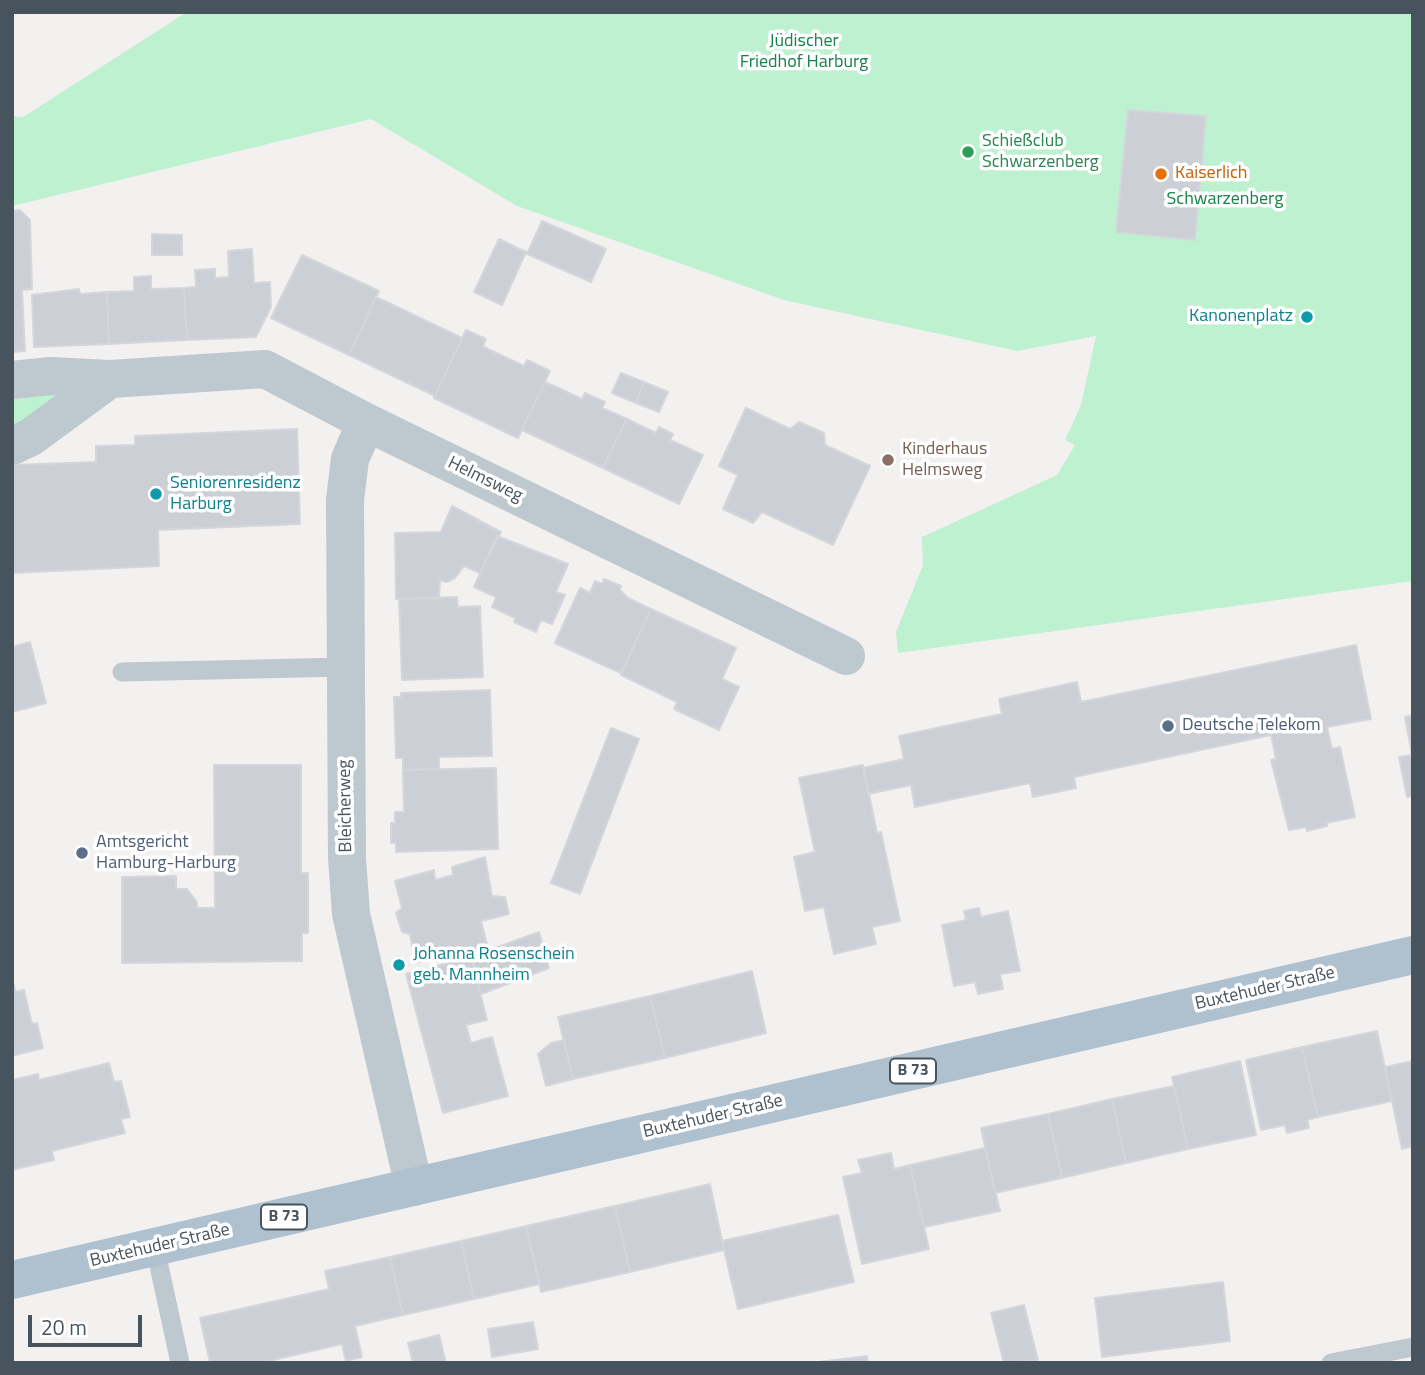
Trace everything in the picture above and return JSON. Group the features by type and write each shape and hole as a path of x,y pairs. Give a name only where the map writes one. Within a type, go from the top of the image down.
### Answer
{"main road":[{"name":"Buxtehuder Straße","path":"12,1280 1413,955"}],"street":[{"name":"Helmsweg","path":"12,380 51,376 110,379 265,369 366,422 846,656"},
{"path":"12,446 31,438 110,379"},
{"name":"Bleicherweg","path":"366,422 350,459 345,500 345,791 351,914 414,1187"}],"lane":[{"path":"122,672 345,667"},
{"path":"155,1247 180,1363"},
{"path":"1331,1363 1413,1347"}],"green space":[{"name":"Schwarzenberg","path":"187,12 1413,12 1413,581 898,653 896,632 923,565 922,537 1057,475 1075,445 1065,440 1081,405 1096,336 1017,351 784,300 517,206 371,119 12,206 12,116 23,117"},
{"path":"64,388 12,433 12,392"}],"building":[{"name":"Kaiserlich","path":"1128,110 1206,116 1195,240 1116,232"},
{"path":"20,210 30,220 32,289 22,290 25,351 12,352 12,211"},
{"path":"542,221 606,249 591,282 527,254"},
{"path":"152,234 182,235 182,255 152,255"},
{"path":"499,239 526,252 502,305 474,292"},
{"path":"252,249 254,283 270,282 271,307 256,337 187,340 184,288 196,287 195,270 215,269 215,278 229,277 228,251"},
{"path":"302,255 379,291 349,355 271,318"},
{"path":"151,276 151,289 184,288 187,340 109,344 107,292 134,291 134,277"},
{"path":"79,289 80,294 107,292 109,344 34,347 32,295"},
{"path":"376,297 462,338 435,396 349,355"},
{"path":"466,330 486,339 483,346 490,350 524,366 527,360 550,371 518,438 434,398"},
{"path":"621,373 644,382 636,403 612,393"},
{"path":"545,382 582,399 585,393 605,402 602,408 627,419 603,468 522,430"},
{"path":"644,382 668,392 659,412 636,403"},
{"path":"746,408 790,429 799,422 824,433 825,445 870,466 833,545 762,512 753,523 723,509 738,475 719,466"},
{"path":"627,419 656,433 659,427 673,434 670,440 703,455 679,504 603,468"},
{"name":"Seniorenresidenz Harburg","path":"297,429 300,524 158,530 159,566 12,573 12,465 96,462 96,446 135,445 135,436"},
{"path":"452,506 501,532 480,573 464,566 455,578 447,582 440,580 439,598 396,599 395,533 441,532"},
{"path":"497,536 568,564 556,592 565,595 552,624 541,620 536,632 514,622 515,618 492,607 496,597 474,587"},
{"path":"604,579 621,586 620,590 628,598 651,609 621,673 555,643 580,588 590,593 595,581 602,584"},
{"path":"457,597 458,607 480,606 483,677 402,680 399,599"},
{"path":"651,609 736,648 722,679 739,687 719,730 674,709 677,702 621,675"},
{"path":"30,642 46,703 12,712 12,647"},
{"path":"1356,645 1371,719 1327,727 1332,749 1340,747 1355,817 1327,823 1327,826 1307,831 1306,827 1289,830 1271,760 1276,759 1271,735 1074,777 1076,788 1033,797 1030,783 915,807 911,785 868,794 863,768 904,759 899,736 1002,714 999,699 1077,682 1081,702"},
{"path":"490,690 492,756 439,757 439,769 403,770 403,758 396,758 394,697 401,697 401,693"},
{"path":"1413,715 1413,796 1407,797 1399,757 1412,755 1405,717"},
{"path":"611,728 639,739 580,894 551,883"},
{"path":"214,765 301,765 301,873 308,873 308,933 302,933 302,961 122,963 122,877 176,876 176,889 187,889 197,902 197,908 215,908"},
{"path":"863,765 900,921 872,927 876,944 834,954 824,907 805,911 794,857 815,852 799,778"},
{"path":"496,768 498,849 396,852 396,843 391,843 391,823 395,823 395,812 404,812 403,770"},
{"path":"485,857 492,896 505,897 509,914 481,921 489,952 459,959 458,953 415,963 410,934 402,932 396,913 402,908 395,881 434,870 435,880 453,875 452,867"},
{"path":"979,908 981,917 1008,911 1020,971 1000,974 1003,989 978,994 975,982 954,986 942,925 966,920 964,911"},
{"path":"539,932 549,968 481,994 471,957"},
{"path":"471,957 487,1020 466,1025 471,1043 492,1037 508,1096 443,1113 406,974"},
{"path":"752,971 766,1033 665,1058 650,996"},
{"path":"12,979 16,992 24,990 32,1024 37,1023 43,1048 12,1056"},
{"path":"650,996 665,1058 573,1079 558,1017"},
{"path":"1377,1031 1392,1101 1318,1117 1302,1047"},
{"path":"564,1040 573,1079 546,1086 538,1054 551,1043"},
{"path":"1302,1047 1318,1117 1307,1120 1309,1128 1287,1133 1285,1125 1261,1130 1246,1060"},
{"path":"1240,1061 1256,1135 1188,1149 1172,1077"},
{"path":"1413,1061 1413,1146 1402,1149 1385,1067"},
{"path":"109,1063 114,1082 121,1081 130,1117 121,1119 125,1133 52,1151 54,1160 12,1170 12,1080 38,1074 39,1080"},
{"path":"1174,1086 1188,1149 1126,1163 1112,1099"},
{"path":"1112,1099 1126,1163 1062,1178 1048,1114"},
{"path":"1048,1114 1062,1178 995,1193 981,1128"},
{"path":"985,1148 1000,1211 924,1227 910,1165"},
{"path":"891,1153 894,1169 910,1165 929,1249 862,1264 843,1177 862,1173 858,1160"},
{"path":"710,1184 724,1250 630,1272 615,1206"},
{"path":"615,1206 630,1272 541,1292 526,1226"},
{"path":"838,1215 854,1282 738,1309 722,1241"},
{"path":"526,1226 540,1284 474,1299 461,1241"},
{"path":"461,1241 474,1299 403,1315 390,1257"},
{"path":"390,1257 403,1315 355,1326 362,1357 346,1361 342,1344 260,1363 210,1363 200,1318 329,1289 325,1271"},
{"path":"1223,1282 1230,1341 1102,1357 1095,1298"},
{"path":"1024,1305 1038,1360 1004,1363 991,1313"},
{"path":"533,1322 538,1349 492,1357 488,1329"},
{"path":"439,1335 446,1363 413,1363 408,1343"},
{"path":"867,1356 868,1363 811,1363"}],"place":[{"name":"Schießclub Schwarzenberg","path":"968,152"},
{"name":"Kaiserlich","path":"1161,174"},
{"name":"Kanonenplatz","path":"1307,317"},
{"name":"Kinderhaus Helmsweg","path":"888,460"},
{"name":"Seniorenresidenz Harburg","path":"156,494"},
{"name":"Deutsche Telekom","path":"1168,726"},
{"name":"Amtsgericht Hamburg-Harburg","path":"82,853"},
{"name":"Johanna Rosenschein geb. Mannheim","path":"399,965"}],"park label":[{"name":"Jüdischer Friedhof Harburg","path":"804,52"}]}
